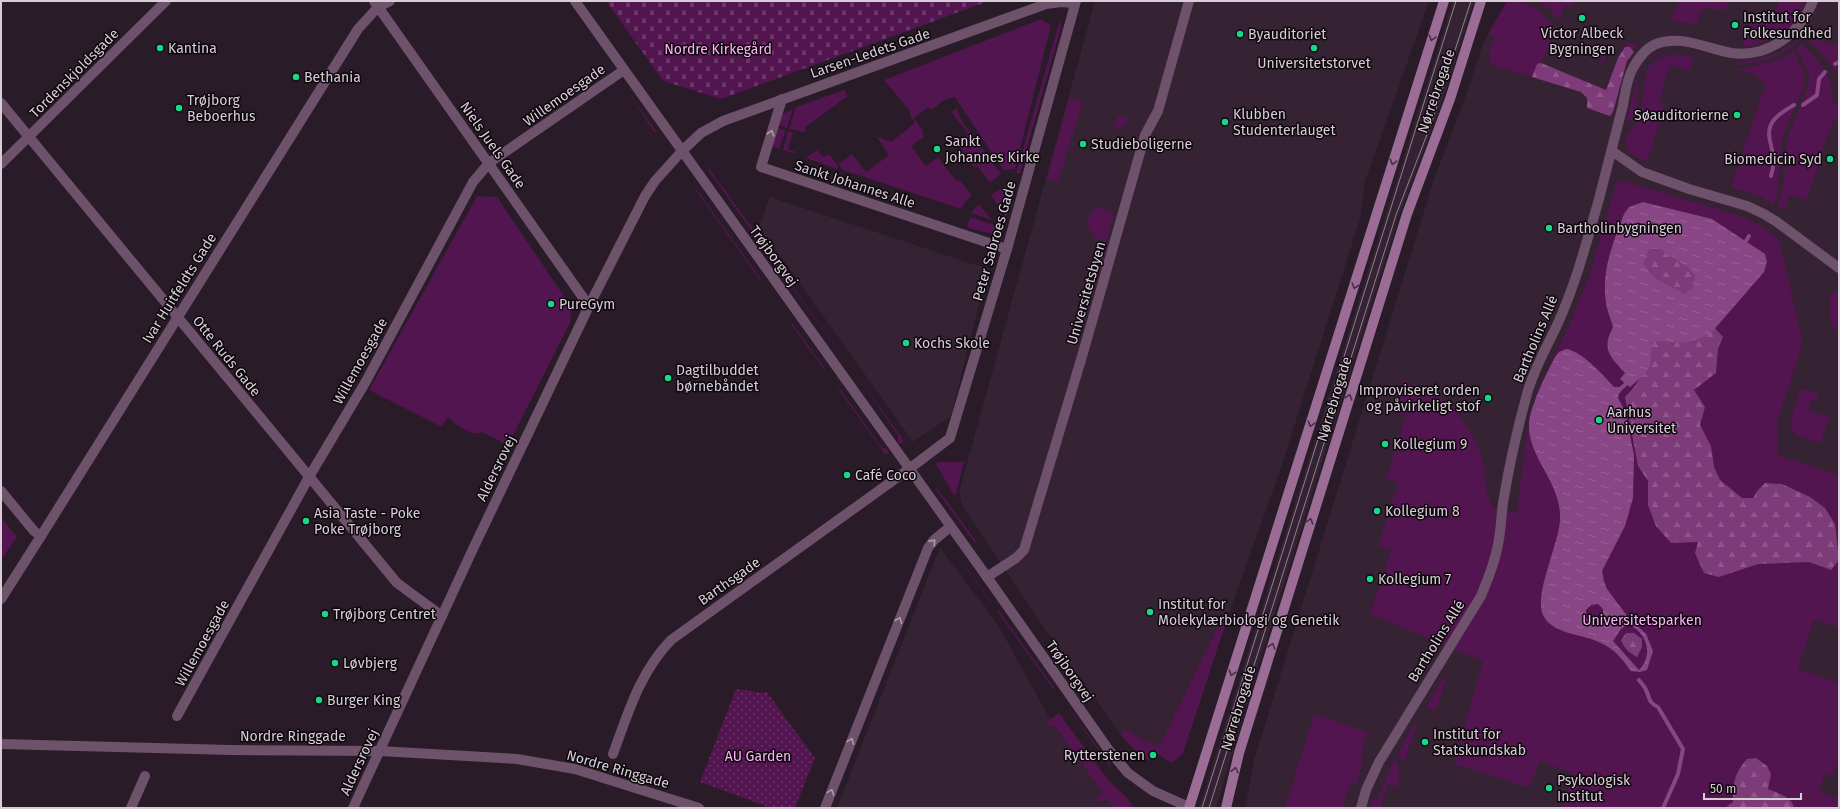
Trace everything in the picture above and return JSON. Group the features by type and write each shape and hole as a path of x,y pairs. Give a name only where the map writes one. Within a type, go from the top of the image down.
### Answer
{"main road":[{"name":"Nørrebrogade","path":"1189,808 1444,1"},
{"name":"Nørrebrogade","path":"1226,808 1239,753 1405,222 1450,99 1481,1"}],"street":[{"name":"Tordenskjoldsgade","path":"1,164 166,1"},
{"name":"Ivar Huitfeldts Gade","path":"1,598 358,29 376,4 390,1"},
{"name":"Trøjborgvej","path":"575,1 1113,755 1128,773 1153,791 1189,808"},
{"name":"Universitetsbyen","path":"987,577 1016,558 1024,550 1085,346 1145,135 1158,111 1189,1"},
{"name":"Bartholins Allé","path":"1361,808 1366,790 1379,762 1481,596 1491,572 1498,547 1503,503 1516,433 1530,382 1541,355 1558,324 1579,269 1612,151 1631,70 1647,49 1666,41 1691,42 1732,53 1750,53 1767,49 1795,31 1807,14 1813,1"},
{"name":"Larsen-Ledets Gade","path":"682,151 702,133 713,126 782,99 1046,4 1075,2"},
{"name":"Peter Sabroes Gade","path":"909,469 950,438 1007,249 1075,2"},
{"name":"Niels Juels Gade","path":"376,4 589,306"},
{"name":"Willemoesgade","path":"177,716 309,477 360,391 473,182 489,163 624,70"},
{"name":"Sankt Johannes Alle","path":"782,99 761,167 1007,249"},
{"name":"Otte Ruds Gade","path":"1,103 397,583 442,616"},
{"name":"Aldersrovej","path":"353,808 589,306 654,181 682,151"},
{"path":"1612,151 1642,172 1747,206 1764,214 1839,268"},
{"name":"Barthsgade","path":"613,754 635,694 654,661 671,640 909,469"},
{"path":"1,491 34,531 41,536"},
{"path":"825,808 928,548 934,540 950,527"},
{"name":"Nordre Ringgade","path":"1,744 231,750 380,751 517,758 575,769 699,808"},
{"path":"131,808 145,776"}],"shaded area":[{"path":"1095,1 1429,1 1365,182 1358,225 1281,468 1233,602 1183,753 1172,763 1157,754 1148,760 1139,754 1123,738 1040,622 962,505 959,492"},
{"path":"1453,1 1474,1 1443,99 1399,217 1247,702 1216,808 1199,808"},
{"name":"Aarhus Universitet","path":"1507,1 1839,1 1839,808 1245,808 1254,760 1435,176 1465,98 1483,43"},
{"name":"Kochs Skole","path":"770,197 988,269 951,416 913,442 759,226"},
{"path":"940,547 998,625 1050,719 1113,808 837,808"}],"green space":[{"name":"Nordre Kirkegård","path":"606,1 989,1 721,99 663,81"},
{"path":"1507,1 1521,1 1540,11 1556,31 1541,63 1606,90 1617,59 1622,50 1630,42 1637,46 1627,61 1612,115 1610,116 1587,108 1587,98 1581,92 1492,65 1488,56 1495,36 1488,34"},
{"path":"1537,1 1576,1 1572,7 1566,5 1558,21 1550,10"},
{"path":"1680,1 1728,1 1726,11 1705,8 1698,18 1697,24 1672,21 1672,16"},
{"path":"1779,1 1805,1 1801,12 1795,21 1781,34 1753,46 1742,48 1753,13 1773,20"},
{"path":"1041,19 1051,25 1015,169 1003,170 955,97 944,100 933,109 927,108 914,118 923,131 922,133 924,137 911,146 926,166 938,157 956,181 960,180 972,196 966,201 961,209 843,170 838,164 852,154 866,172 889,155 876,136 891,142 915,123 910,116 910,111 884,80"},
{"path":"1060,20 1061,27 1020,173 1016,173"},
{"path":"1808,38 1839,45 1839,72 1836,71"},
{"path":"1797,39 1799,41 1778,55 1754,63 1737,63 1777,53"},
{"path":"1802,43 1828,76 1832,92 1831,101 1839,104 1839,119 1838,121 1833,120 1807,200 1789,195 1787,210 1779,208 1778,206 1784,179 1787,139 1809,83 1809,75 1798,51 1798,48"},
{"path":"1582,44 1607,53 1603,64 1600,63 1603,54 1582,47"},
{"path":"1625,47 1630,47 1634,52 1627,61 1613,112 1610,116 1587,108 1587,98 1581,92 1532,77 1537,64 1541,63 1606,90 1618,58"},
{"path":"1664,50 1648,60 1643,66 1637,86 1636,116 1632,120 1626,121 1640,68 1653,54"},
{"path":"1794,51 1804,73 1805,83 1782,139 1777,196 1773,205 1759,196 1731,187 1766,83 1757,80 1758,76 1735,69 1762,65 1783,58"},
{"path":"1673,54 1694,57 1690,71 1670,65 1659,102 1665,104 1648,160 1640,159 1635,157 1629,151 1626,146 1626,141 1627,136 1640,115 1645,77 1653,62 1661,57"},
{"path":"844,90 848,96 804,128 806,130 804,132 789,129 796,107"},
{"path":"628,92 630,95 657,132 654,132"},
{"path":"1069,98 1083,102 1058,182 1047,179"},
{"path":"957,108 961,120 1001,174 990,183 978,167 974,167 957,143 969,134 951,112"},
{"path":"793,109 787,128 779,125 779,116"},
{"path":"1117,115 1129,118 1119,131 1116,129"},
{"path":"778,128 786,130 779,149 772,147"},
{"path":"788,131 793,133 788,149 796,152 795,154 783,150"},
{"path":"817,150 823,157 829,154 838,166 837,169 806,158"},
{"path":"707,166 753,229 752,231 710,173"},
{"name":"Universitetsparken","path":"1620,180 1744,217 1770,232 1779,240 1803,342 1777,422 1777,455 1839,475 1839,627 1814,619 1798,669 1839,683 1839,756 1833,777 1825,774 1819,792 1839,799 1839,808 1562,808 1572,773 1540,761 1529,788 1454,764 1483,661 1370,614 1391,550 1378,546 1398,483 1386,478 1406,416 1391,411 1400,385 1405,380 1452,404 1473,436 1482,456 1487,492 1493,508 1517,513 1527,431 1538,389 1572,319 1590,274 1615,186"},
{"path":"1008,185 1000,221 998,222 971,213 979,204 990,218 996,221 999,218 1001,210 991,195"},
{"path":"695,187 761,279 760,280 695,189"},
{"path":"1012,188 1015,188 1004,225 1003,223"},
{"path":"477,196 497,197 572,308 570,323 508,445 482,432 474,434 458,426 448,417 442,427 369,390"},
{"path":"1098,207 1114,213 1106,242 1095,238 1087,224 1090,214"},
{"path":"970,217 997,226 996,235 969,228 967,226"},
{"path":"759,239 846,361 847,363 758,240"},
{"path":"1660,249 1688,268 1695,276 1693,289 1685,294 1654,277 1644,264 1649,250"},
{"path":"1839,289 1839,333 1831,326 1829,295"},
{"path":"792,323 824,367 826,372 791,324"},
{"path":"1713,326 1723,337 1718,348 1716,373 1694,390 1705,407 1700,425 1711,446 1714,467 1720,480 1742,498 1753,498 1765,483 1782,484 1810,497 1825,508 1835,524 1839,560 1831,570 1809,562 1758,564 1719,577 1704,573 1695,553 1698,542 1671,543 1656,526 1648,505 1648,481 1638,466 1625,397 1636,384 1643,372 1646,358 1647,340"},
{"path":"855,374 903,439 904,441 902,443 898,443 898,435"},
{"path":"838,389 840,389 882,448 886,448 889,452 885,454"},
{"path":"1800,389 1816,392 1818,396 1817,401 1812,399 1808,410 1829,417 1821,442 1818,443 1801,437 1791,428 1790,424"},
{"path":"938,462 964,462 956,494 954,495 936,464"},
{"path":"937,488 976,541 975,543 936,490"},
{"path":"1,517 17,537 3,557 1,555"},
{"path":"965,565 992,603 991,603"},
{"path":"997,611 999,611 1055,689 1053,689"},
{"path":"1224,614 1228,616 1183,753 1172,763 1157,754 1148,760 1139,754 1120,734 1125,730 1157,747 1161,743"},
{"path":"1626,633 1634,633 1642,639 1642,647 1637,657 1627,650 1622,643 1621,640"},
{"path":"1445,675 1447,676 1436,711 1426,707"},
{"name":"AU Garden","path":"736,689 764,693 766,691 815,758 795,808 771,808 700,782"},
{"path":"1069,709 1071,711 1112,767 1110,767"},
{"path":"1059,713 1109,781 1126,797 1134,808 1113,808 1106,798 1098,803 1095,800 1103,794 1054,725 1046,729 1048,721"},
{"path":"1314,714 1368,732 1363,746 1362,766 1356,785 1350,783 1342,808 1285,808"},
{"path":"1418,720 1405,761 1402,761 1398,752"},
{"path":"1756,758 1767,766 1771,774 1768,789 1787,798 1793,804 1794,808 1725,808 1733,802 1733,789 1739,769 1747,759"},
{"path":"1394,759 1398,765 1398,773 1401,774 1397,787 1388,784 1381,806 1387,808 1371,808 1373,798 1377,800"}],"water":[{"path":"1643,202 1712,219 1765,254 1767,262 1764,272 1711,333 1685,343 1658,341 1652,343 1650,365 1644,375 1630,387 1620,379 1625,373 1611,357 1609,352 1609,335 1613,327 1607,306 1605,291 1605,280 1609,257 1624,214 1629,207","holes":["1660,249 1688,268 1695,276 1692,289 1685,294 1654,277 1644,264 1649,250"]},
{"path":"1566,349 1579,354 1592,364 1614,387 1619,387 1622,390 1618,398 1625,411 1634,455 1633,498 1625,526 1602,571 1607,589 1628,617 1646,634 1653,651 1647,670 1640,672 1631,671 1618,655 1606,646 1594,640 1562,631 1555,627 1544,617 1541,608 1541,597 1559,530 1560,520 1556,495 1535,451 1529,427 1532,411 1539,391 1555,357 1559,352","holes":["1598,604 1603,609 1603,616 1599,621 1592,622 1586,617 1586,610 1591,605","1628,624 1640,633 1646,644 1646,657 1644,664 1639,670 1613,641 1621,629"]}],"waterway":[{"path":"1835,64 1839,62"},
{"path":"1803,105 1817,95 1819,79 1825,72"},
{"path":"1771,176 1773,154 1769,137 1769,129 1780,114 1794,105"},
{"path":"1746,241 1749,236"},
{"path":"1620,389 1626,384"},
{"path":"1639,680 1645,688 1652,704 1658,707 1683,749 1678,774 1663,808"}],"tram line":[{"path":"1202,808 1456,1"},
{"path":"1209,808 1396,215 1431,124 1471,1"}],"place":[{"name":"Victor Albeck Bygningen","path":"1582,18"},
{"name":"Institut for Folkesundhed","path":"1735,25"},
{"name":"Byauditoriet","path":"1240,34"},
{"name":"Kantina","path":"160,48"},
{"name":"Universitetstorvet","path":"1314,48"},
{"name":"Bethania","path":"296,77"},
{"name":"Trøjborg Beboerhus","path":"179,108"},
{"name":"Søauditorierne","path":"1737,115"},
{"name":"Klubben Studenterlauget","path":"1225,122"},
{"name":"Studieboligerne","path":"1083,144"},
{"name":"Sankt Johannes Kirke","path":"937,149"},
{"name":"Biomedicin Syd","path":"1830,159"},
{"name":"Bartholinbygningen","path":"1549,228"},
{"name":"PureGym","path":"551,304"},
{"name":"Kochs Skole","path":"906,343"},
{"name":"Dagtilbuddet børnebåndet","path":"668,378"},
{"name":"Improviseret orden og påvirkeligt stof","path":"1488,398"},
{"name":"Aarhus Universitet","path":"1599,420"},
{"name":"Kollegium 9","path":"1385,444"},
{"name":"Café Coco","path":"847,475"},
{"name":"Kollegium 8","path":"1377,511"},
{"name":"Asia Taste - Poke Poke Trøjborg","path":"306,521"},
{"name":"Kollegium 7","path":"1370,579"},
{"name":"Institut for Molekylærbiologi og Genetik","path":"1150,612"},
{"name":"Trøjborg Centret","path":"325,614"},
{"name":"Løvbjerg","path":"335,663"},
{"name":"Burger King","path":"319,700"},
{"name":"Institut for Statskundskab","path":"1425,742"},
{"name":"Rytterstenen","path":"1153,755"},
{"name":"Psykologisk Institut","path":"1549,788"}]}
